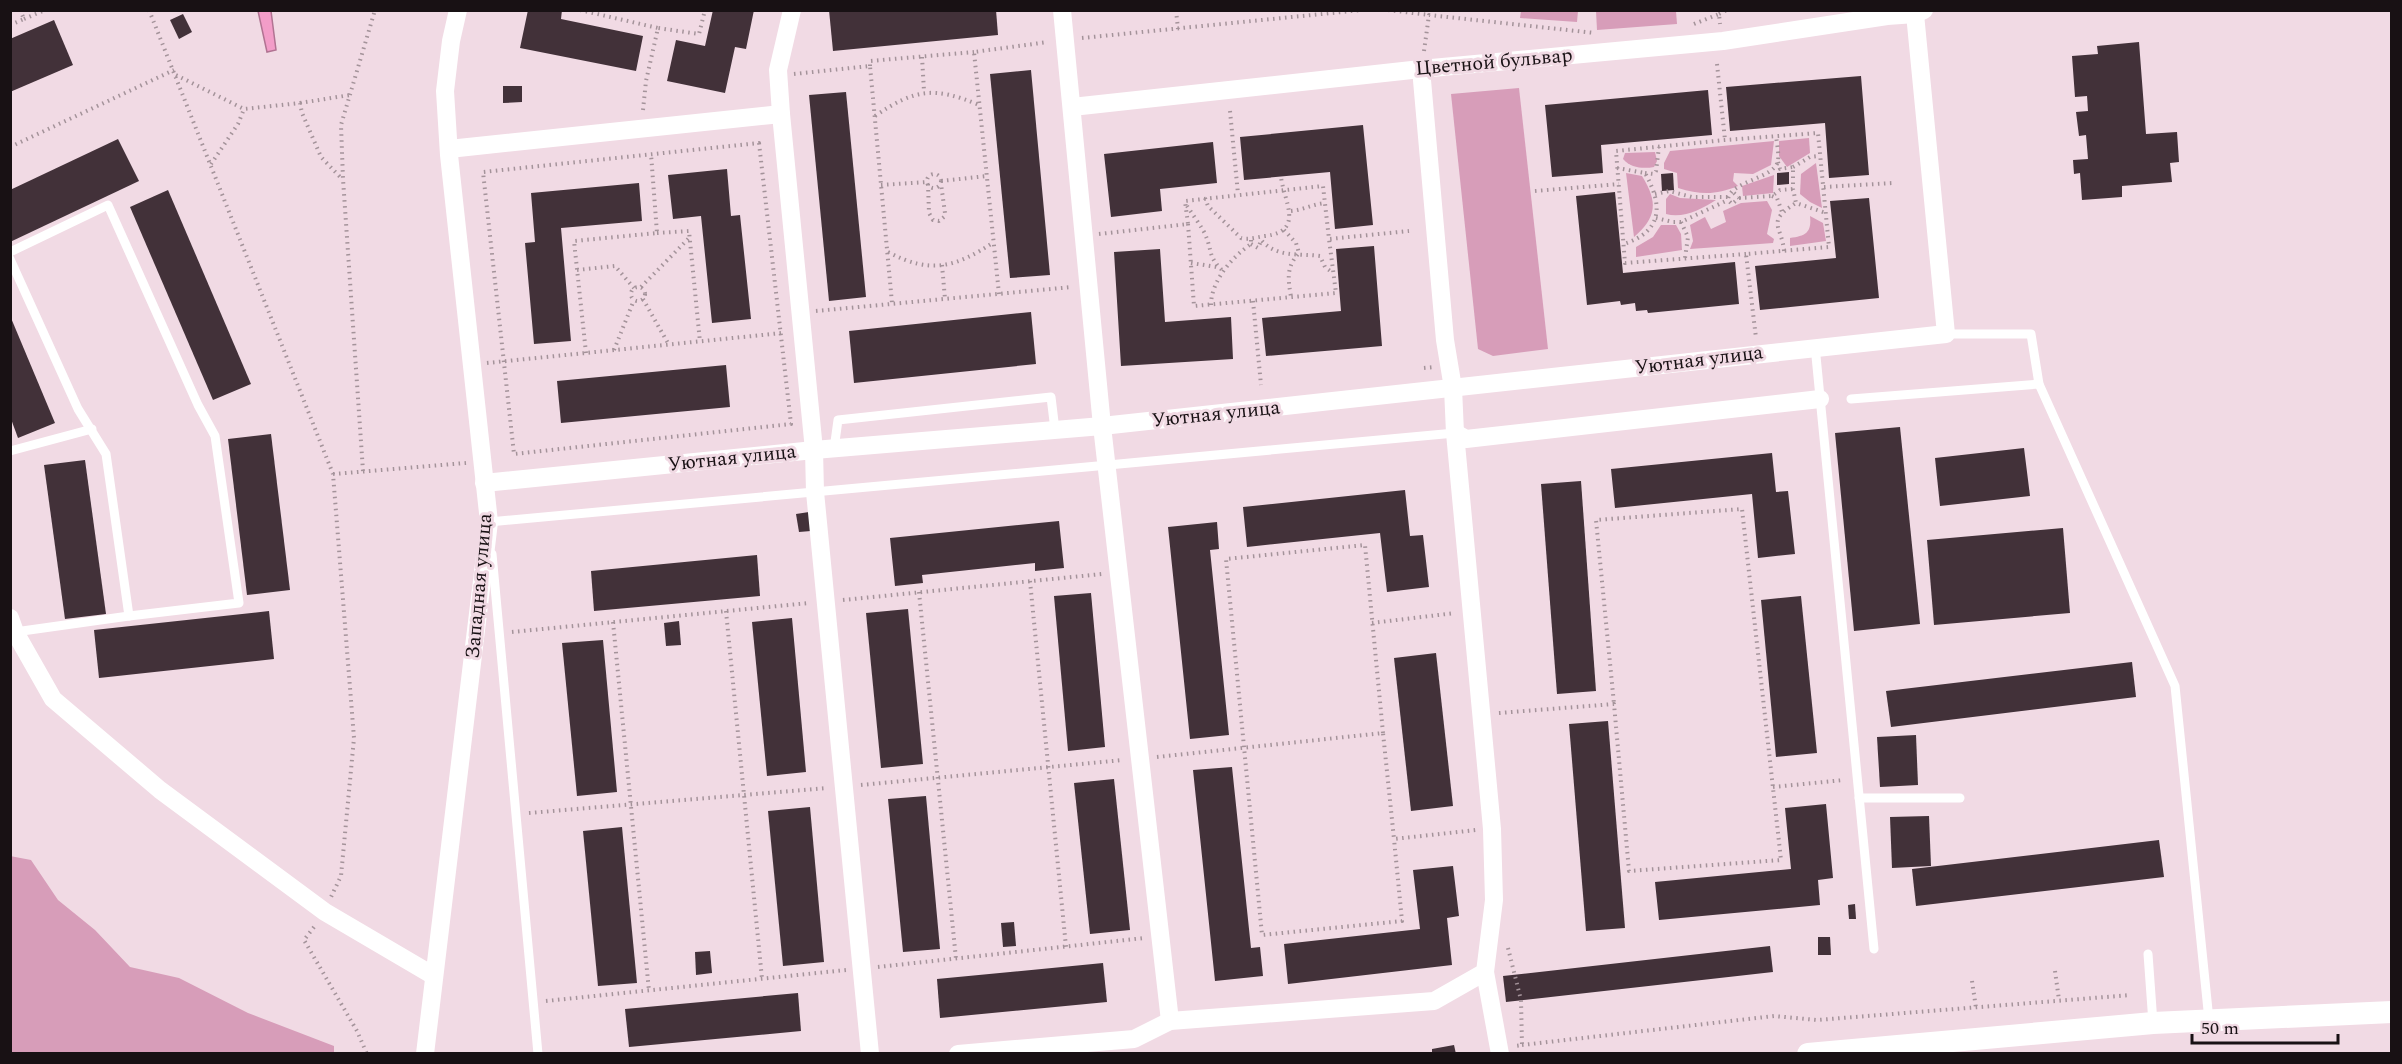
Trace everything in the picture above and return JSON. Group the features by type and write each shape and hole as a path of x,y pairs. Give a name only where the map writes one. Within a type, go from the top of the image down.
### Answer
{"street":[{"name":"Западная улица","path":"425,1053 489,522 449,149 445,91 451,41 458,10"},
{"path":"792,10 779,75 814,450 815,492 870,1053"},
{"path":"1062,10 1073,39 1072,106 1088,286 1170,1021"},
{"path":"1919,12 1946,334"},
{"name":"Цветной бульвар","path":"1072,106 1420,69 1723,41 1919,12"},
{"path":"1420,69 1445,340 1453,388 1455,433 1492,829 1494,900 1485,972 1500,1051"},
{"path":"449,149 782,114"},
{"name":"Уютная улица","path":"484,483 814,450 1102,426 1815,346 1946,334"},
{"path":"1455,433 1466,439 1820,399"},
{"path":"13,625 53,699 160,790 325,912 434,976"},
{"path":"958,1053 1134,1039 1170,1021 1434,1001 1485,972"},
{"path":"1808,1053 2153,1023 2391,1012"}],"lane":[{"path":"10,252 108,205 198,405 215,436 239,603 129,616 13,625"},
{"path":"10,259 78,409 106,454 129,616"},
{"path":"1946,334 2031,334 2039,384 2175,686 2209,1020"},
{"path":"1815,346 1874,949"},
{"path":"1851,399 2039,384"},
{"path":"834,449 838,420 1051,397 1055,430"},
{"path":"10,451 92,429"},
{"path":"538,1053 489,522 1455,433"},
{"path":"1859,798 1959,798"},
{"path":"2148,954 2153,1023"}],"path":[{"path":"20,10 24,19"},
{"path":"10,25 45,10"},
{"path":"149,10 333,474 354,738 342,876 325,912 304,940 357,1031 367,1053"},
{"path":"363,471 341,125 375,10"},
{"path":"580,10 699,34 705,10"},
{"path":"1176,10 1178,29"},
{"path":"1388,10 1605,34"},
{"path":"1688,27 1727,10"},
{"path":"892,303 870,61 1361,11"},
{"path":"1719,14 1723,41"},
{"path":"1420,69 1430,15"},
{"path":"640,129 646,81 658,27"},
{"path":"974,52 999,294"},
{"path":"922,57 924,91"},
{"path":"1717,64 1725,140"},
{"path":"779,75 870,66"},
{"path":"175,73 244,109 300,103 350,94"},
{"path":"10,147 175,73"},
{"path":"875,117 905,98 924,91 949,93 980,105"},
{"path":"300,103 321,157 343,179"},
{"path":"211,164 238,124 244,109"},
{"path":"1230,111 1238,194"},
{"path":"1818,133 1829,247 1625,263 1616,151 1776,136 1818,133"},
{"path":"1776,136 1780,169 1793,167 1810,157 1819,156"},
{"path":"759,143 781,334 791,424 514,454 483,172 759,143"},
{"path":"1617,168 1654,174 1659,147"},
{"path":"651,154 657,233"},
{"path":"1656,218 1681,222 1728,199 1741,184 1772,171 1778,161"},
{"path":"1793,167 1793,189 1796,203"},
{"path":"1624,244 1649,230 1656,218 1655,194 1645,173"},
{"path":"933,174 939,176 945,213 939,221 933,220 929,213 927,183 928,177 933,174"},
{"path":"881,185 927,183 934,188 941,182 987,176"},
{"path":"1205,198 1208,206 1239,236 1260,239 1284,230 1291,211 1281,177"},
{"path":"1824,187 1893,183"},
{"path":"1535,191 1619,184"},
{"path":"1323,186 1336,293 1194,306 1185,203 1185,201 1205,198 1323,186"},
{"path":"1772,196 1780,190 1793,189"},
{"path":"1655,194 1669,191 1692,196 1728,199 1734,204 1739,198 1772,196 1777,198 1783,212"},
{"path":"1734,193 1739,198"},
{"path":"1185,203 1198,226 1205,232 1210,257 1224,272"},
{"path":"1291,211 1312,204 1325,203"},
{"path":"1796,203 1826,213"},
{"path":"1784,251 1783,239 1777,229 1783,212 1796,203"},
{"path":"1681,222 1688,237 1685,258"},
{"path":"1094,234 1188,224"},
{"path":"1284,230 1296,243 1299,253"},
{"path":"586,353 574,241 689,231 700,342"},
{"path":"1329,239 1409,231"},
{"path":"634,288 641,287 690,237"},
{"path":"1251,239 1251,244"},
{"path":"1251,244 1258,248 1260,239"},
{"path":"1260,239 1279,254 1299,253 1320,256 1326,267 1334,274"},
{"path":"888,251 910,263 942,265 969,258 994,242"},
{"path":"1211,305 1213,289 1224,272 1235,257 1251,244"},
{"path":"1291,297 1288,270 1290,263 1299,253"},
{"path":"1746,254 1757,344"},
{"path":"1191,263 1218,267"},
{"path":"942,265 945,298"},
{"path":"577,270 615,267 634,288"},
{"path":"801,313 1088,286"},
{"path":"641,287 645,293 643,299 669,345"},
{"path":"634,288 631,295 634,300"},
{"path":"634,300 643,299"},
{"path":"614,350 634,300"},
{"path":"1252,300 1261,385"},
{"path":"472,364 802,332"},
{"path":"333,474 482,461"},
{"path":"1742,509 1781,860 1629,871 1614,704 1596,520 1742,509"},
{"path":"1365,545 1383,734 1402,921 1262,935 1226,559 1365,545"},
{"path":"1030,581 1066,946"},
{"path":"919,592 956,958"},
{"path":"726,611 762,979"},
{"path":"1372,623 1471,611"},
{"path":"613,622 649,991"},
{"path":"1492,713 1614,704"},
{"path":"516,814 844,787 1383,734"},
{"path":"1773,787 1857,778"},
{"path":"1394,839 1492,829"},
{"path":"2055,971 2059,1000"},
{"path":"1516,975 1521,1000 1522,1045"},
{"path":"1972,981 1976,1008"},
{"path":"1500,1051 1522,1045 1774,1016 1817,1020 2131,995"}],"shaded area":[{"path":"258,11 271,11 276,50 267,52"},
{"path":"1521,11 1578,11 1577,22 1520,18"},
{"path":"1596,11 1676,11 1677,24 1597,30"},
{"path":"1519,88 1548,349 1493,356 1478,349 1451,94"},
{"path":"1809,138 1810,153 1787,167 1779,156 1779,141"},
{"path":"1774,141 1771,165 1753,174 1734,173 1733,181 1738,186 1723,191 1701,193 1678,188 1677,173 1664,169 1664,163 1670,151"},
{"path":"1655,152 1657,161 1654,167 1637,167 1623,159 1625,153"},
{"path":"1816,163 1822,208 1800,194 1801,174"},
{"path":"1626,173 1642,176 1653,201 1651,216 1642,230 1634,237"},
{"path":"1774,175 1773,193 1743,196 1742,186"},
{"path":"1670,194 1680,198 1716,200 1692,212 1672,215 1666,214 1666,199"},
{"path":"1767,201 1772,210 1767,234 1774,239 1773,243 1690,249 1693,241 1690,225 1705,217 1711,229 1726,222 1723,211 1741,203"},
{"path":"1810,216 1823,223 1826,241 1790,246 1790,238 1803,235 1809,230"},
{"path":"1661,225 1676,225 1681,234 1682,250 1636,257 1636,247 1653,237"},
{"path":"10,856 31,860 58,900 95,930 130,967 179,978 248,1013 334,1046 334,1053 11,1053"}],"building":[{"path":"528,10 562,10 561,19 643,36 636,71 520,48"},
{"path":"713,10 754,10 746,49 735,47 725,93 667,81 676,40 705,46"},
{"path":"829,10 996,10 998,35 833,51"},
{"path":"183,14 192,32 179,39 170,20"},
{"path":"54,20 73,65 10,92 10,39"},
{"path":"2139,42 2146,134 2177,132 2179,162 2170,163 2172,182 2122,186 2122,197 2082,200 2080,173 2074,174 2073,160 2088,159 2086,135 2079,136 2076,112 2088,111 2087,96 2075,97 2072,56 2098,54 2097,46"},
{"path":"1031,70 1050,275 1010,278 990,74"},
{"path":"1861,76 1869,175 1829,178 1825,123 1730,131 1726,87"},
{"path":"503,86 522,86 522,102 503,103"},
{"path":"1708,90 1712,135 1601,145 1603,173 1552,177 1545,105"},
{"path":"846,92 866,297 829,301 809,95"},
{"path":"1363,125 1373,225 1335,229 1330,172 1244,180 1240,137"},
{"path":"118,139 139,181 10,242 10,190"},
{"path":"1213,142 1217,183 1160,189 1162,211 1111,217 1104,154"},
{"path":"727,169 731,216 740,215 751,319 712,323 701,216 673,219 668,175"},
{"path":"1789,172 1789,184 1777,185 1777,173"},
{"path":"1673,173 1674,190 1662,191 1661,174"},
{"path":"639,183 642,221 561,228 571,341 534,344 525,243 535,242 531,193"},
{"path":"168,190 251,384 213,400 130,207"},
{"path":"1615,192 1623,273 1735,262 1739,304 1648,313 1647,310 1636,311 1635,303 1621,305 1620,301 1587,305 1576,196"},
{"path":"1869,198 1879,298 1760,310 1755,266 1836,258 1830,201"},
{"path":"1374,246 1382,346 1266,356 1262,318 1341,311 1336,249"},
{"path":"1160,249 1165,322 1231,317 1233,359 1121,366 1114,252"},
{"path":"1031,312 1036,364 854,383 849,331"},
{"path":"11,318 55,423 18,438 11,419"},
{"path":"726,365 730,407 561,423 557,381"},
{"path":"1900,427 1920,624 1854,631 1835,433"},
{"path":"271,434 290,590 247,595 228,439"},
{"path":"2024,448 2030,496 1940,506 1935,458"},
{"path":"1772,453 1776,492 1788,491 1795,554 1758,558 1752,494 1615,508 1611,469"},
{"path":"85,460 106,614 65,619 44,465"},
{"path":"1581,481 1596,691 1557,694 1541,484"},
{"path":"1405,490 1410,536 1423,535 1429,587 1387,592 1380,533 1247,547 1243,507"},
{"path":"809,512 811,531 799,532 796,514"},
{"path":"1059,521 1064,568 1035,571 1035,563 922,575 923,583 895,586 890,538"},
{"path":"1217,522 1219,549 1210,550 1229,735 1190,739 1168,527"},
{"path":"2063,528 2070,613 1934,625 1927,540"},
{"path":"757,555 760,596 594,611 591,571"},
{"path":"1091,593 1105,747 1068,751 1054,596"},
{"path":"1801,596 1817,753 1776,757 1761,600"},
{"path":"908,609 923,764 881,768 866,613"},
{"path":"269,611 274,659 99,678 94,630"},
{"path":"792,618 806,772 767,776 752,622"},
{"path":"679,621 681,645 666,646 664,623"},
{"path":"603,640 617,792 577,796 562,643"},
{"path":"1436,653 1453,806 1411,811 1394,658"},
{"path":"2132,662 2136,697 1891,727 1886,691"},
{"path":"1608,721 1625,928 1586,931 1569,724"},
{"path":"1916,735 1918,785 1880,787 1877,737"},
{"path":"1232,767 1251,948 1260,947 1263,976 1215,981 1193,770"},
{"path":"1114,779 1130,930 1090,934 1074,783"},
{"path":"926,796 940,949 903,952 888,799"},
{"path":"1826,804 1833,878 1818,880 1820,905 1659,920 1655,882 1791,869 1785,808"},
{"path":"810,807 824,962 783,966 768,811"},
{"path":"1929,816 1931,866 1892,868 1890,817"},
{"path":"622,827 637,983 598,986 583,831"},
{"path":"2159,840 2164,877 1916,906 1912,869"},
{"path":"1453,866 1459,916 1447,918 1452,965 1288,984 1284,944 1420,929 1413,870"},
{"path":"1855,904 1856,919 1849,919 1848,905"},
{"path":"1014,922 1016,946 1003,947 1001,923"},
{"path":"1818,937 1830,937 1831,955 1818,955"},
{"path":"1770,946 1773,972 1506,1002 1503,976"},
{"path":"710,951 712,973 696,975 695,952"},
{"path":"1103,963 1107,1002 940,1018 937,979"},
{"path":"798,993 801,1031 629,1047 625,1009"},
{"path":"1454,1045 1456,1054 1432,1054 1432,1049"}]}
